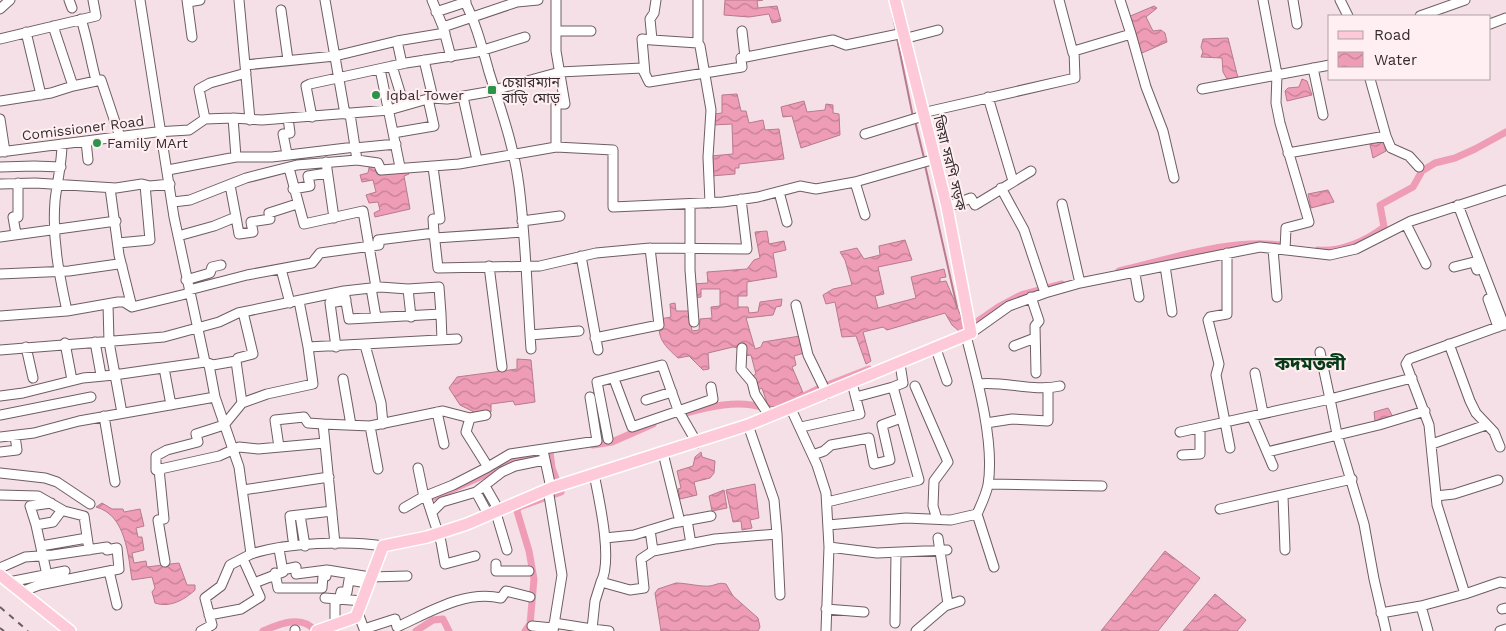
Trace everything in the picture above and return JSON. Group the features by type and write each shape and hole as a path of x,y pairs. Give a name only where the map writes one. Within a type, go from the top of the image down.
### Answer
{"main road":[{"name":"জিয়া সরণি সড়ক","path":"895,0 922,115 947,207 970,333"},
{"path":"318,630 352,619 358,613 383,546 439,533 551,491 568,482 697,443 748,425 767,412 792,409 970,333"},
{"path":"4,579 70,631"}],"street":[{"path":"0,9 10,0"},
{"path":"0,39 96,16 93,0"},
{"path":"140,0 186,280 205,362 208,365 215,397 233,449 243,490 247,557 260,597 250,605 230,612 209,614"},
{"path":"192,37 188,1 200,0"},
{"path":"239,0 241,44 246,69 250,120"},
{"path":"325,0 337,77 357,160"},
{"path":"432,0 444,30 451,57"},
{"path":"538,0 517,2 472,17 444,30 335,56 288,60 246,69 198,89 205,118 250,120 389,110 431,98 463,97 560,72 642,68 649,82 742,66 741,58 833,40 846,45 904,35 907,38 938,30"},
{"path":"556,0 556,51 565,104 556,104 556,147"},
{"path":"652,40 650,19 654,13 656,0"},
{"path":"698,0 698,43 701,50 711,110 708,157 710,203"},
{"path":"865,134 922,115 988,97 1076,78 1077,73 1060,0"},
{"path":"1120,0 1146,87 1163,131 1174,178"},
{"path":"1263,0 1276,74 1277,107 1288,153 1309,222 1286,228 1285,250"},
{"path":"1293,0 1297,24"},
{"path":"1340,0 1348,15"},
{"path":"1423,15 1465,0"},
{"path":"436,12 465,1 495,89 513,153 527,266 526,296 531,349"},
{"path":"280,10 288,60"},
{"path":"1491,24 1506,18"},
{"path":"81,19 91,48 89,54 96,80"},
{"path":"53,26 73,86"},
{"path":"556,31 591,32"},
{"path":"742,31 745,57"},
{"path":"26,32 41,95"},
{"path":"1072,53 1131,34"},
{"path":"312,117 306,86 337,77 402,64 483,51 525,37"},
{"path":"646,75 642,39 698,43"},
{"path":"397,41 402,64"},
{"path":"394,133 434,126 424,60"},
{"path":"1202,89 1328,65"},
{"path":"392,66 404,105"},
{"path":"1314,68 1323,115"},
{"path":"380,69 400,167"},
{"path":"0,101 41,95 101,80 120,137"},
{"path":"1370,80 1391,148 1409,156 1419,167"},
{"path":"463,97 477,160"},
{"path":"988,97 1013,181"},
{"name":"Comissioner Road","path":"2,152 189,130 205,118"},
{"path":"233,118 236,157"},
{"path":"287,154 283,134 290,133 288,118"},
{"path":"0,119 2,152"},
{"path":"1288,153 1386,136"},
{"path":"86,141 88,160"},
{"path":"62,144 54,230 58,272 67,311"},
{"path":"168,170 236,157 396,144"},
{"path":"172,202 190,200 262,174 326,162 357,160 378,163 381,170 400,167 433,167 556,147 613,150 613,207 690,205 741,200 800,186 816,190 855,182 934,159"},
{"path":"326,162 334,218"},
{"path":"0,167 61,167"},
{"path":"433,167 440,219 433,219 438,268 540,266 581,256 650,248 690,250 747,249 741,200"},
{"path":"289,168 297,204 304,224 363,211 370,246 376,317"},
{"path":"947,207 971,198 975,205 1031,171"},
{"path":"293,189 310,186 308,176 327,173"},
{"path":"855,182 865,215"},
{"path":"16,234 13,217 18,216 18,183"},
{"path":"0,184 58,184 110,188 170,184"},
{"path":"118,243 150,240 145,185"},
{"path":"230,185 239,234 253,232 251,222 270,219 269,213 297,204"},
{"path":"110,188 122,266 132,307"},
{"path":"1001,188 1024,230 1045,292"},
{"path":"994,567 977,514 988,484 986,422 970,333 1009,306 1045,292 1080,283 1135,274 1227,252 1260,247 1330,256 1356,249 1406,224 1506,190"},
{"path":"779,192 787,222"},
{"path":"1062,204 1080,283"},
{"path":"690,205 690,270 694,322"},
{"path":"1458,205 1502,325"},
{"path":"522,221 560,216"},
{"path":"178,236 214,226 236,217"},
{"path":"0,237 116,221"},
{"path":"1406,224 1426,264"},
{"path":"0,316 67,311 124,302 132,307 226,280 312,263 320,253 379,245 378,240 523,232"},
{"path":"595,338 659,325 650,248"},
{"path":"1273,249 1277,297"},
{"path":"1227,252 1227,314 1208,320 1219,364 1216,374 1230,448"},
{"path":"581,256 598,350"},
{"path":"1454,267 1474,262 1502,325"},
{"path":"186,280 210,273 212,267 221,263 226,280"},
{"path":"0,274 58,272 118,264 122,266"},
{"path":"488,266 502,366"},
{"path":"1165,266 1172,312"},
{"path":"281,269 295,302 308,347 313,384 267,394 242,403 224,425 196,434 198,442 160,453 154,462 156,470 219,456 233,449 248,446 258,449 325,443"},
{"path":"1135,274 1139,297"},
{"path":"0,350 64,343 109,342 164,337 197,326 219,322 243,312 345,295 374,288 408,289 439,287 442,340"},
{"path":"408,289 411,316"},
{"path":"345,295 350,319 369,320 376,317 441,314"},
{"path":"336,347 330,302 345,295"},
{"path":"1031,297 1039,321 1035,326 1036,373"},
{"path":"108,304 109,342 122,413"},
{"path":"796,305 808,355 826,393"},
{"path":"0,396 23,393 72,380 101,375 114,375 205,362 213,365 236,361 238,358 253,354 243,312"},
{"path":"1465,594 1440,521 1432,444 1425,410 1407,361 1502,325"},
{"path":"530,335 579,330"},
{"path":"1014,346 1035,338"},
{"path":"308,347 336,347 457,339"},
{"path":"95,342 101,375"},
{"path":"64,343 72,380"},
{"path":"1449,344 1470,401 1486,425 1494,432 1500,447"},
{"path":"365,345 381,403 383,424"},
{"path":"26,347 33,378"},
{"path":"742,348 741,370 752,382 755,394 767,412"},
{"path":"936,349 947,381"},
{"path":"1320,352 1336,434 1352,480 1364,524 1386,631"},
{"path":"236,361 242,403"},
{"path":"856,396 903,383 900,364"},
{"path":"608,439 597,382 662,365 680,412 697,443"},
{"path":"164,368 170,405"},
{"path":"1255,373 1263,413"},
{"path":"1180,432 1330,399 1412,378"},
{"path":"343,379 351,425"},
{"path":"614,379 632,427 680,412 713,399 711,387"},
{"path":"801,427 860,414 852,383"},
{"path":"978,384 1002,383 1048,388 1060,386"},
{"path":"915,386 948,462 934,481 933,506 936,519"},
{"path":"827,502 919,480 893,387"},
{"path":"986,422 1012,419 1048,421 1048,388"},
{"path":"646,400 672,392"},
{"path":"0,415 91,397"},
{"path":"0,437 15,436 104,416 215,397"},
{"path":"404,508 425,496 453,486 510,454 597,441 590,397"},
{"path":"792,409 822,477 827,502 829,547 826,631"},
{"path":"1267,452 1425,410"},
{"path":"437,412 444,444"},
{"path":"279,447 275,420 304,417 308,423 370,426 383,424 399,418 437,412 460,414 470,418 486,415"},
{"path":"104,416 115,482"},
{"path":"1252,417 1273,466"},
{"path":"470,418 466,432 488,467"},
{"path":"813,455 824,451 831,445 869,438 874,464 890,460 882,425 901,418"},
{"path":"323,424 335,544"},
{"path":"748,425 774,500 780,595"},
{"path":"1432,444 1486,425"},
{"path":"370,426 378,469"},
{"path":"1182,455 1200,454 1200,428"},
{"path":"0,452 17,450 15,436"},
{"path":"543,450 551,491 562,575 554,628"},
{"path":"663,453 691,544"},
{"path":"432,512 442,502 476,492 502,472 515,466 544,460"},
{"path":"418,468 425,496 439,533 445,564 475,556"},
{"path":"159,469 164,519 158,520 165,562"},
{"path":"0,473 45,478 56,482 90,504"},
{"path":"592,630 595,601 604,576 605,538 594,474"},
{"path":"243,490 329,477"},
{"path":"1220,509 1352,480"},
{"path":"1436,496 1454,494 1498,480"},
{"path":"988,484 1102,486"},
{"path":"485,486 508,550"},
{"path":"476,492 494,512"},
{"path":"0,495 27,494 38,496 62,510 84,516 88,550"},
{"path":"1283,496 1285,550"},
{"path":"47,574 30,506 51,503"},
{"path":"36,525 52,522 62,510"},
{"path":"293,540 290,516 332,511"},
{"path":"828,525 878,520 965,519 977,514"},
{"path":"300,515 305,546"},
{"path":"605,538 634,535 684,521 711,516"},
{"path":"650,530 653,551"},
{"path":"601,582 630,590 644,588 641,559 653,551 715,539 777,534"},
{"path":"41,546 87,538"},
{"path":"938,538 944,550 948,604"},
{"path":"201,631 212,625 205,598 221,586 230,565 247,557 266,549 335,544 383,546"},
{"path":"0,568 16,559 107,547 107,550 117,548 119,569 39,585 21,592"},
{"path":"829,547 877,553 944,550"},
{"path":"279,549 278,588 322,588 323,576 326,576 327,570"},
{"path":"895,623 896,553"},
{"path":"496,564 496,571 529,571"},
{"path":"254,583 279,572 296,568 296,574 327,570 369,580"},
{"path":"4,579 66,571"},
{"path":"109,571 117,605"},
{"path":"333,599 341,592 347,592 349,580 407,576"},
{"path":"1381,613 1421,606 1500,582 1506,583"},
{"path":"358,613 364,629 395,619 398,627 472,595 501,598 506,591 530,597"},
{"path":"333,599 363,601"},
{"path":"333,599 335,625"},
{"path":"916,631 948,604 960,601"},
{"path":"1421,606 1428,631"},
{"path":"826,609 864,612"},
{"path":"532,626 609,631"},
{"path":"1500,631 1506,629"}],"water":[{"path":"725,0 763,0 757,1 758,8 777,6 781,21 772,23 769,14 749,17 724,15"},
{"path":"1154,6 1157,8 1146,17 1153,31 1161,30 1165,33 1167,42 1142,53 1138,51 1128,17"},
{"path":"1228,38 1238,78 1227,79 1223,72 1222,58 1201,57 1203,39"},
{"path":"1302,79 1307,81 1312,95 1287,101 1285,91 1288,88 1299,87"},
{"path":"737,94 741,111 746,111 749,123 763,120 765,130 779,129 784,159 739,164 739,168 735,168 735,174 711,176 711,156 733,154 732,124 713,125 715,114 722,113 722,95"},
{"path":"804,101 807,112 825,110 826,104 833,105 833,113 839,114 840,135 801,148 792,116 783,117 781,107"},
{"path":"1382,137 1386,151 1373,158 1369,140"},
{"path":"370,163 408,170 409,174 404,176 410,209 375,217 374,213 380,210 378,202 369,203 366,195 376,192 373,180 362,182 360,175 368,173"},
{"path":"1328,190 1334,202 1311,208 1308,194"},
{"path":"767,231 769,244 784,241 786,250 773,253 777,277 747,282 747,296 738,296 738,307 748,307 749,313 758,312 760,302 782,299 781,306 776,307 773,315 746,318 755,349 761,347 763,342 800,336 804,353 794,356 796,365 792,367 804,395 776,407 768,406 762,388 758,390 751,377 756,374 751,355 744,356 739,348 733,347 708,353 709,369 703,370 689,356 678,358 663,341 659,331 660,319 671,317 670,304 675,303 676,311 689,311 692,331 699,330 700,319 712,318 711,307 720,306 720,289 701,289 701,297 694,298 693,284 708,283 707,272 747,269 754,260 760,258 755,232"},
{"path":"905,240 912,260 878,267 884,294 875,296 878,308 916,298 911,277 944,269 946,277 940,278 940,282 946,281 966,328 959,331 952,325 945,313 887,330 883,327 863,332 871,361 866,364 856,336 842,337 835,302 826,304 823,295 833,289 852,285 845,260 840,252 857,248 864,259 880,255 879,246"},
{"path":"517,359 531,360 535,402 515,405 513,401 491,404 491,412 480,415 460,405 449,388 457,377 517,369"},
{"path":"1388,408 1393,417 1375,421 1374,412"},
{"path":"701,452 702,457 715,461 714,473 710,478 694,482 697,495 680,499 678,489 681,488 677,471 693,466 695,457"},
{"path":"755,484 759,518 750,520 752,528 742,530 741,521 733,522 726,490"},
{"path":"724,490 727,508 712,511 709,496"},
{"path":"102,503 112,509 123,509 124,512 140,509 144,526 136,528 138,537 142,537 144,550 132,553 134,563 146,561 147,567 179,563 187,585 195,585 195,590 186,597 171,604 155,603 152,592 155,588 152,577 132,580 124,537 114,518 106,511 96,507"},
{"path":"1165,551 1200,578 1158,631 1101,631"},
{"path":"676,583 706,586 719,583 726,584 733,596 758,618 760,627 758,631 661,631 655,593 658,589"},
{"path":"1215,594 1246,620 1237,631 1183,631"}],"waterway":[{"path":"891,6 896,31"},
{"path":"897,38 913,117"},
{"path":"915,121 924,158"},
{"path":"1318,250 1344,247 1361,241 1377,232 1384,227 1380,205 1413,187 1422,171 1435,163 1455,158 1475,149 1506,132"},
{"path":"925,165 957,307"},
{"path":"1119,271 1220,247 1261,244 1280,245"},
{"path":"968,328 1000,306 1021,295 1062,284"},
{"path":"796,400 820,388 869,369"},
{"path":"682,414 734,404 755,405 765,408"},
{"path":"593,445 612,442 653,424"},
{"path":"525,631 530,624 534,579 529,551 517,511 519,507 561,492 552,468 550,452"},
{"path":"435,497 489,473 509,460 538,454"},
{"path":"416,631 433,620 443,619 449,631"},
{"path":"263,631 290,622 304,623 315,631"}],"railway":[{"path":"0,607 28,631"},
{"path":"0,628 4,631"}],"place":[{"name":"চেয়ারম্যান বাড়ি মোড়","path":"492,90"},
{"name":"Iqbal Tower","path":"376,95"},
{"name":"Family MArt","path":"97,143"}],"district":[{"name":"কদমতলী","path":"1310,363"}]}
